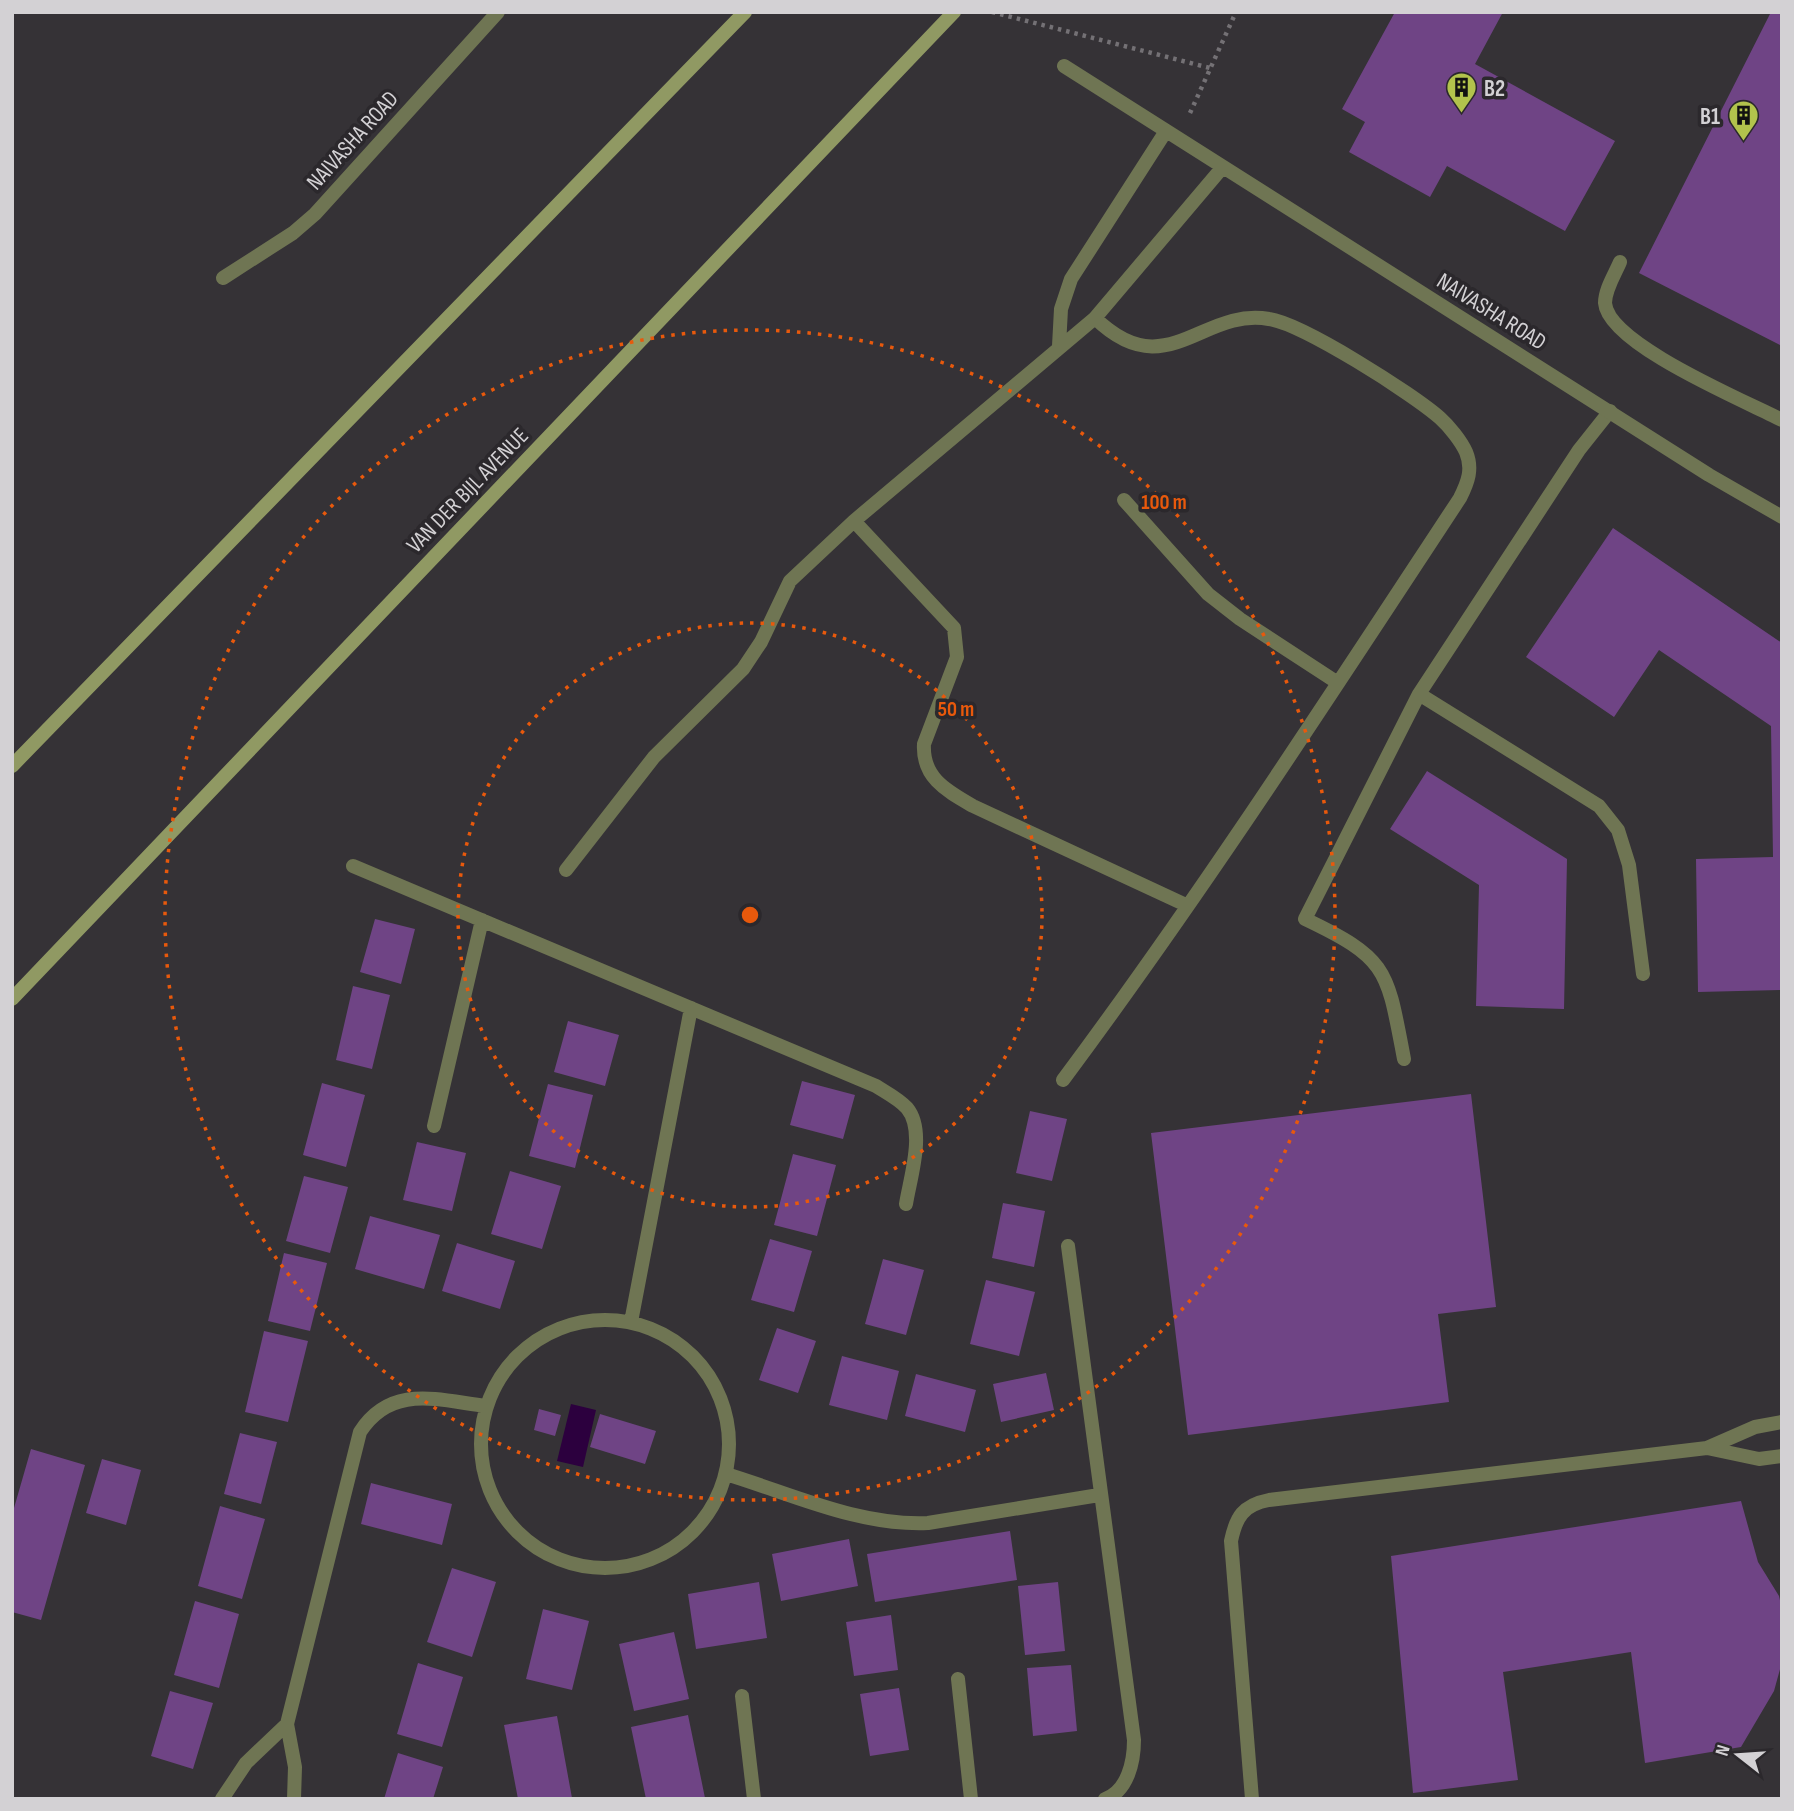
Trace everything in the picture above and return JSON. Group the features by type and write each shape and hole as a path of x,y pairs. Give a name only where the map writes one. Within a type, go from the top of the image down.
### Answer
{"main road":[{"path":"12,766 745,12"},
{"name":"VAN DER BIJL AVENUE","path":"12,999 954,12"}],"street":[{"name":"NAIVASHA ROAD","path":"223,278 293,233 315,214 498,12"},
{"name":"NAIVASHA ROAD","path":"1064,66 1709,475 1782,517"},
{"path":"1059,346 1061,309 1071,279 1166,131"},
{"path":"566,870 654,757 743,669 761,642 790,581 854,521 1095,318 1222,168"},
{"path":"1620,262 1605,302 1609,317 1626,337 1677,367 1782,420"},
{"path":"1063,1080 1338,683 1460,498 1469,480 1469,464 1465,450 1442,419 1413,397 1295,327 1269,319 1251,318 1160,347 1119,340 1095,318"},
{"path":"1404,1059 1385,976 1369,955 1352,942 1305,919 1419,694 1579,450 1610,411"},
{"path":"1124,500 1208,594 1240,619 1338,683"},
{"path":"854,521 954,628 957,657 924,744 923,758 931,775 942,788 973,806 1186,905"},
{"path":"1419,694 1599,806 1618,830 1629,865 1643,974"},
{"path":"353,866 876,1086 907,1108 915,1120 916,1135 906,1204"},
{"path":"434,1126 482,920"},
{"path":"631,1322 691,1008"},
{"path":"1068,1246 1099,1495 1134,1740 1134,1762 1124,1781 1105,1799"},
{"path":"595,1319 631,1322 663,1333 690,1352 711,1378 724,1408 730,1441 726,1474 710,1511 684,1541 649,1561 610,1569 570,1565 534,1548 505,1521 486,1486 480,1446 485,1406 502,1373 527,1346 559,1328 595,1319"},
{"path":"294,1799 295,1767 287,1724 360,1432 371,1415 388,1404 406,1399 485,1406"},
{"path":"1252,1799 1231,1541 1237,1517 1244,1508 1269,1500 1707,1448 1755,1427 1782,1422"},
{"path":"1707,1448 1759,1459 1782,1456"},
{"path":"726,1474 861,1517 899,1524 928,1523 1099,1495"},
{"path":"958,1679 971,1799"},
{"path":"743,1696 754,1799"},
{"path":"222,1799 246,1763 287,1724"}],"path":[{"path":"992,12 1210,68"},
{"path":"1180,140 1236,12"}],"shaded area":[{"path":"571,1404 596,1410 583,1467 557,1461"}],"building":[{"name":"B2","path":"1395,12 1503,12 1475,64 1615,141 1565,231 1447,166 1430,197 1349,152 1365,122 1342,109"},
{"name":"B1","path":"1771,12 1782,12 1782,346 1639,273"},
{"path":"1613,528 1782,643 1782,990 1698,992 1696,859 1773,857 1771,726 1659,650 1614,717 1526,657"},
{"path":"1427,771 1567,859 1564,1009 1476,1006 1479,885 1390,829"},
{"path":"375,919 415,929 401,984 360,972"},
{"path":"353,986 390,995 372,1069 336,1060"},
{"path":"568,1021 619,1035 605,1086 554,1072"},
{"path":"802,1081 855,1095 843,1139 790,1125"},
{"path":"322,1083 365,1095 346,1167 303,1155"},
{"path":"548,1084 593,1095 575,1168 529,1156"},
{"path":"1471,1094 1496,1307 1438,1314 1449,1402 1188,1435 1151,1133"},
{"path":"1030,1111 1067,1119 1052,1181 1016,1173"},
{"path":"417,1142 466,1153 452,1211 403,1200"},
{"path":"793,1154 836,1165 817,1236 774,1225"},
{"path":"510,1171 561,1186 542,1249 491,1234"},
{"path":"304,1176 348,1187 330,1253 286,1241"},
{"path":"1003,1203 1045,1211 1034,1267 992,1258"},
{"path":"370,1216 440,1235 424,1289 355,1269"},
{"path":"770,1239 812,1251 794,1312 751,1300"},
{"path":"457,1243 515,1261 500,1309 442,1291"},
{"path":"284,1253 327,1263 310,1331 268,1321"},
{"path":"883,1259 924,1270 906,1335 865,1324"},
{"path":"986,1280 1035,1292 1019,1356 970,1344"},
{"path":"777,1328 816,1341 798,1393 759,1380"},
{"path":"264,1331 308,1341 288,1422 245,1412"},
{"path":"842,1356 899,1371 887,1420 829,1405"},
{"path":"1046,1373 1054,1410 1001,1422 993,1384"},
{"path":"916,1374 976,1390 965,1432 905,1416"},
{"path":"539,1409 561,1415 555,1436 534,1430"},
{"path":"600,1414 656,1431 645,1464 590,1447"},
{"path":"240,1433 277,1442 261,1504 224,1494"},
{"path":"31,1449 85,1465 41,1620 12,1612 12,1515"},
{"path":"102,1459 141,1470 126,1525 86,1513"},
{"path":"371,1483 452,1504 442,1545 361,1524"},
{"path":"1741,1501 1758,1562 1779,1596 1782,1609 1782,1662 1774,1691 1741,1747 1645,1763 1631,1652 1503,1672 1518,1780 1413,1793 1391,1556"},
{"path":"220,1506 265,1519 242,1599 198,1586"},
{"path":"1010,1531 1017,1580 875,1602 867,1554"},
{"path":"849,1539 858,1586 781,1601 772,1554"},
{"path":"452,1568 496,1582 472,1657 427,1642"},
{"path":"759,1582 767,1638 696,1649 688,1594"},
{"path":"1058,1582 1065,1651 1025,1655 1018,1586"},
{"path":"195,1601 239,1614 219,1688 174,1675"},
{"path":"543,1609 589,1621 572,1690 526,1679"},
{"path":"891,1615 898,1670 854,1676 846,1622"},
{"path":"674,1632 689,1699 634,1711 619,1644"},
{"path":"418,1663 463,1677 442,1747 397,1734"},
{"path":"1071,1665 1077,1731 1033,1736 1027,1668"},
{"path":"899,1688 909,1750 870,1756 860,1694"},
{"path":"170,1691 213,1703 193,1769 151,1756"},
{"path":"688,1715 705,1798 646,1799 631,1727"},
{"path":"557,1716 572,1798 518,1799 504,1725"},
{"path":"398,1753 443,1767 433,1799 384,1799"}],"place":[{"name":"B2","path":"1461,115"},
{"name":"B1","path":"1743,143"}]}
